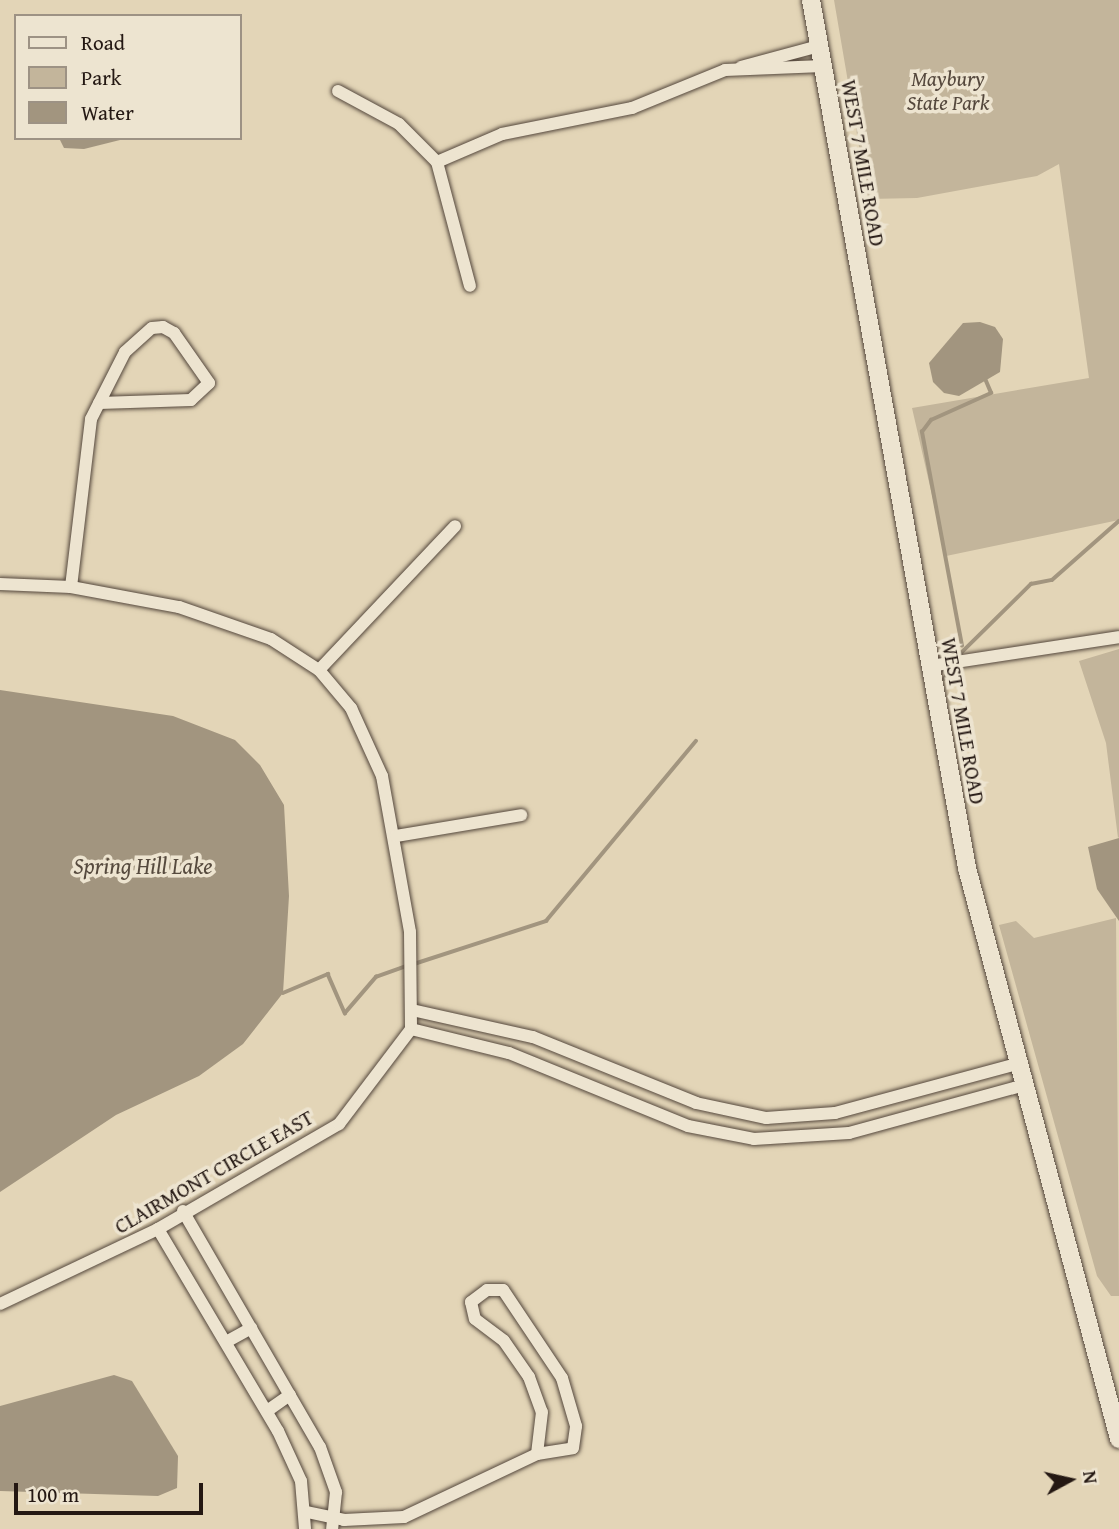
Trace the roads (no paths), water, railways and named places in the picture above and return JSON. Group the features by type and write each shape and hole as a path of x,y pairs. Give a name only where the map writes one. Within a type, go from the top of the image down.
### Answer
{"street":[{"name":"WEST 7 MILE ROAD","path":"811,0 967,868 1119,1438"},
{"path":"437,162 502,134 622,111 697,78 819,46"},
{"path":"737,68 823,66"},
{"path":"338,91 399,124 437,162 470,286"},
{"path":"71,587 81,461 99,403 125,352 152,328 174,333 209,383 191,400 99,403"},
{"path":"319,670 455,526"},
{"path":"0,583 71,587 219,619 280,643 319,670 371,743 396,836 410,932 411,1029 509,1053 729,1136 789,1141 874,1127 1025,1085"},
{"path":"930,666 1119,637"},
{"path":"396,836 521,815"},
{"path":"412,1010 533,1037 581,1059 733,1113 795,1118 867,1105 1020,1063"},
{"name":"CLAIRMONT CIRCLE EAST","path":"0,1304 158,1228 183,1211 339,1124 411,1029"},
{"path":"574,1079 581,1059"},
{"path":"867,1105 874,1127"},
{"path":"729,1136 733,1113"},
{"path":"183,1211 290,1395 332,1475 333,1523"},
{"path":"158,1228 267,1411 301,1481 307,1512 305,1529"},
{"path":"307,1512 333,1523 387,1521 416,1513 537,1454 573,1448 572,1406 535,1331 503,1290 486,1290 471,1302 475,1319 505,1341 529,1377 542,1412 537,1454"},
{"path":"226,1342 251,1328"},
{"path":"267,1411 290,1395"}],"water":[{"path":"60,140 120,140 84,149 64,148"},
{"path":"980,322 995,327 1003,339 1000,372 959,396 944,393 933,382 929,363 963,323"},
{"name":"Spring Hill Lake","path":"0,690 173,716 235,740 260,765 284,805 289,896 283,993 243,1044 199,1076 116,1115 0,1192"},
{"path":"1119,838 1119,921 1097,889 1088,847"},
{"path":"114,1375 132,1381 178,1456 177,1488 158,1496 0,1491 0,1406"}],"waterway":[{"path":"962,646 922,432 931,420 991,393 986,381"},
{"path":"955,659 1031,584 1052,580 1119,521"},
{"path":"944,679 953,666"},
{"path":"414,964 546,921 696,741"},
{"path":"283,993 328,974 345,1013 376,977 407,966"}],"park label":[{"name":"Maybury State Park","path":"948,91"}]}
